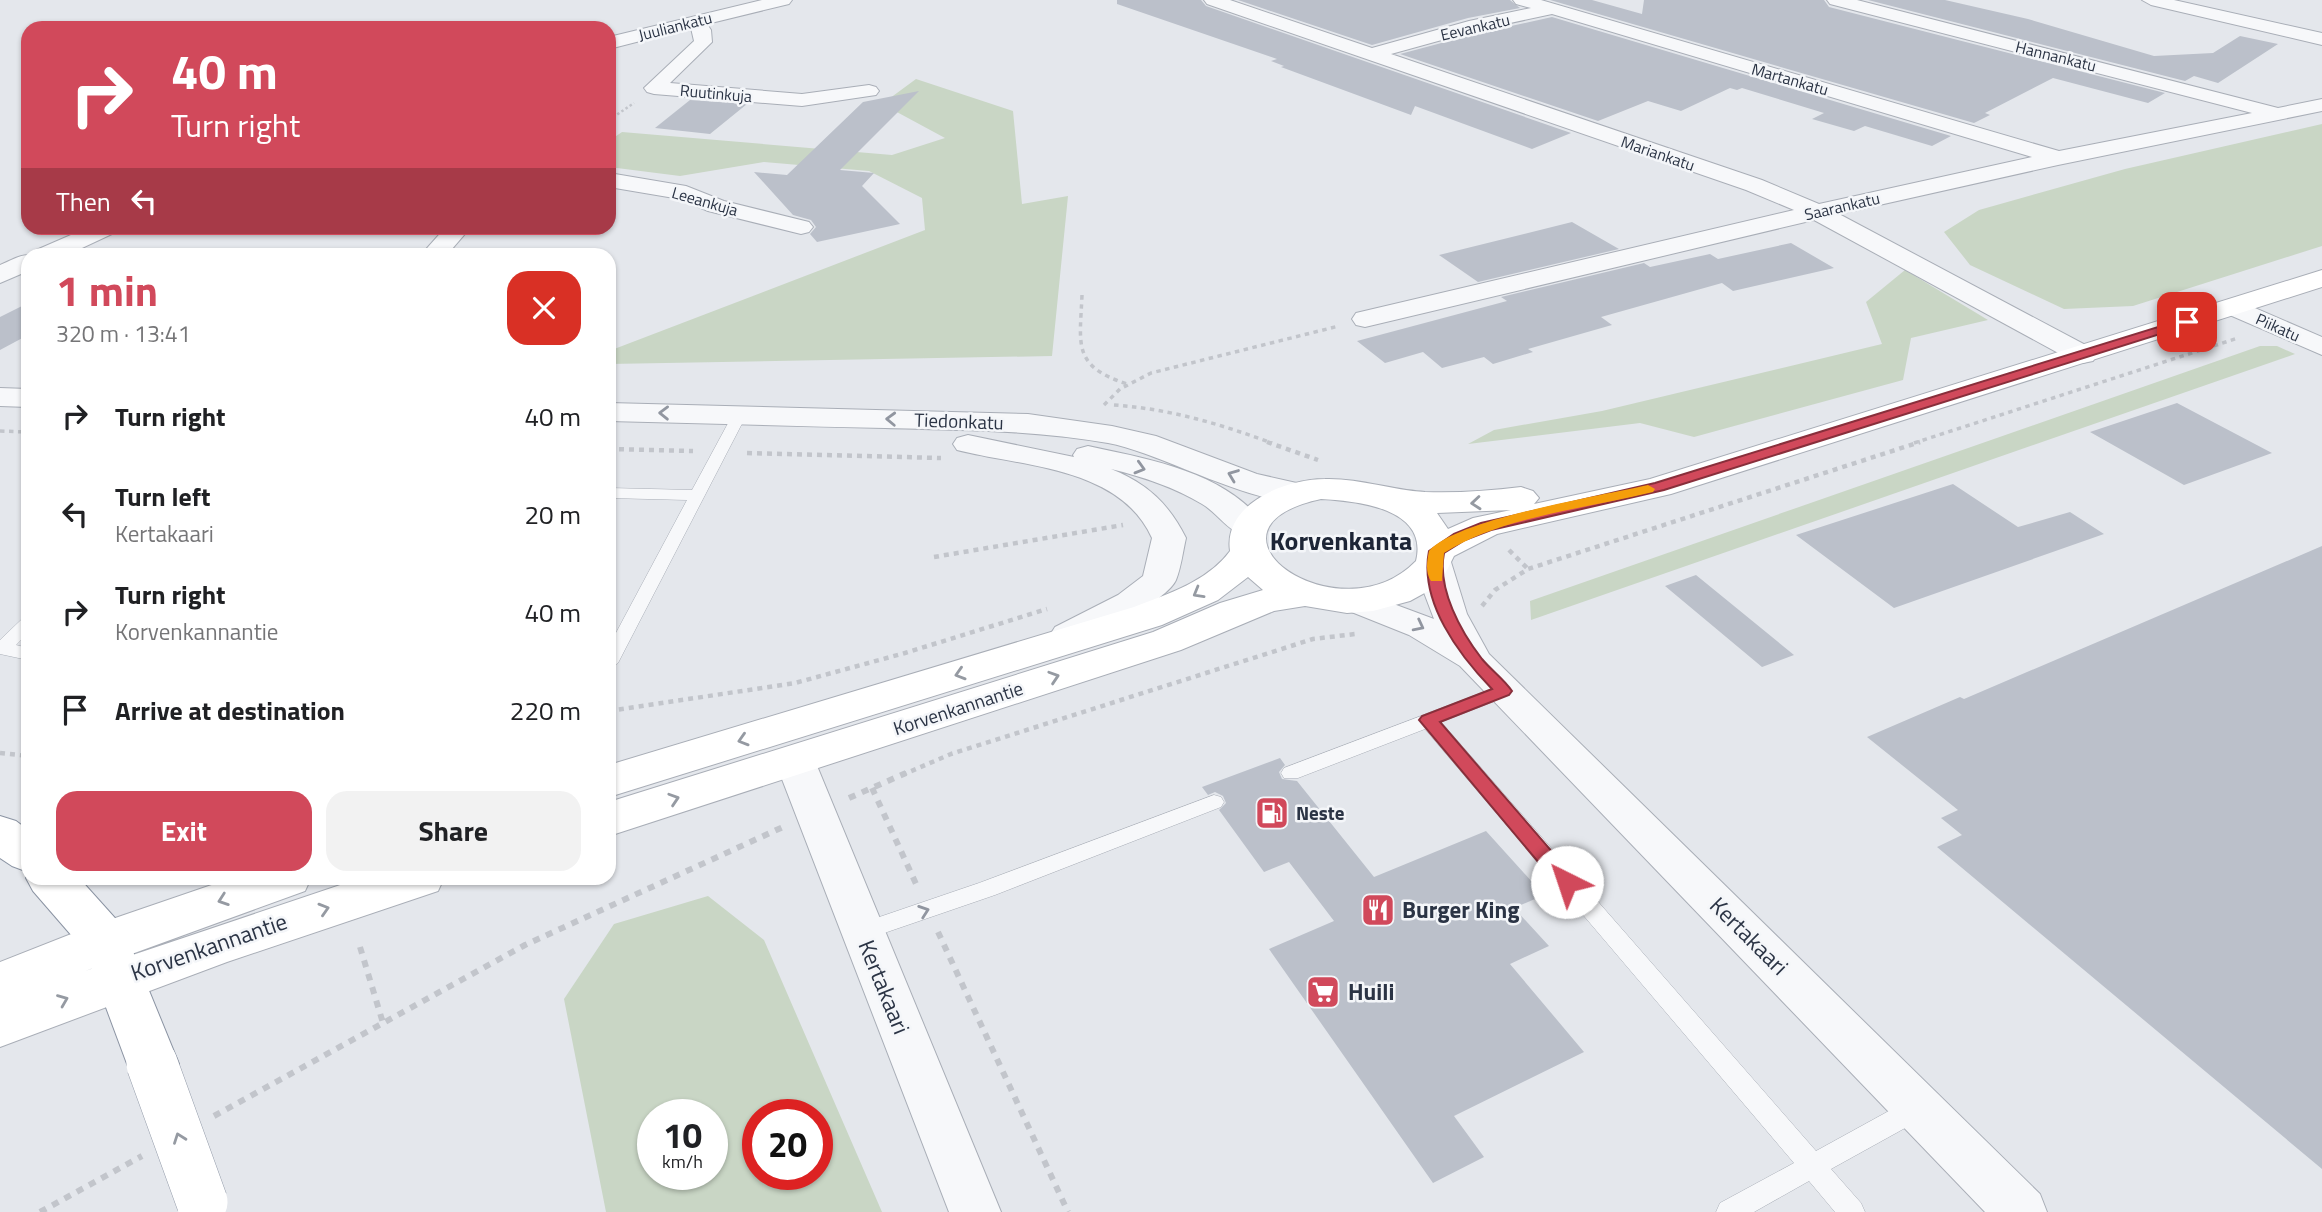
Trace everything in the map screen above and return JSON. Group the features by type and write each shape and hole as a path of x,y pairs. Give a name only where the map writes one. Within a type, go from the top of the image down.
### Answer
{"main road":[{"path":"1737,461 1650,479 1470,504 1431,505 1392,500 1346,489 1299,492 1260,512 1249,538 1259,567 1304,594 1330,600 1356,601 1384,597 1407,589 1424,577 1435,557 1460,537 1486,526 1659,486 2322,278"},
{"path":"1392,500 1425,522 1434,536 1435,557"},
{"name":"Korvenkannantie","path":"616,779 1148,616 1187,600 1227,576 1242,563 1249,538"},
{"name":"Korvenkannantie","path":"616,818 1167,640 1257,602 1304,594"},
{"path":"0,834 21,849"},
{"path":"56,885 114,959 204,1207"},
{"name":"Korvenkannantie","path":"0,1025 114,959 273,885"},
{"name":"Korvenkannantie","path":"0,984 275,924 399,885"}],"street":[{"name":"Juuliankatu","path":"616,41 783,0"},
{"name":"Mariankatu","path":"1213,0 1754,186 1817,212 2083,355"},
{"name":"Martankatu","path":"1522,0 2058,158"},
{"name":"Eevankatu","path":"1371,54 1579,0"},
{"name":"Hannankatu","path":"1836,0 2277,113"},
{"path":"2151,0 2322,39"},
{"name":"Ruutinkuja","path":"695,21 702,30 703,42 654,88 802,100 869,91"},
{"name":"Saarankatu","path":"1365,319 2058,158 2322,105"},
{"name":"Leeankuja","path":"616,181 686,193 716,206 801,227"},
{"path":"61,248 90,235"},
{"path":"439,248 452,235"},
{"path":"0,275 21,265"},
{"name":"Piikatu","path":"2234,307 2322,347"},
{"path":"0,397 21,398"},
{"name":"Tiedonkatu","path":"616,413 729,435 1036,456 1115,484 1144,500 1159,518 1169,538 1158,579 1130,603 1093,624 1020,656"},
{"path":"0,416 21,417"},
{"name":"Tiedonkatu","path":"616,434 729,435 1028,423 1089,431 1158,446 1274,491 1299,492"},
{"name":"Tiedonkatu","path":"956,451 1029,446 1077,453 1149,470 1191,485 1219,499 1249,538"},
{"path":"1435,557 1438,590 1436,622"},
{"name":"Kertakaari","path":"1356,601 1436,622 2021,1212"},
{"name":"Kertakaari","path":"795,761 975,1212"}],"lane":[{"path":"616,650 729,435"},
{"path":"616,492 697,495"},
{"path":"1,648 21,629"},
{"path":"1,648 21,652"},
{"path":"1291,773 1428,720 1490,676"},
{"path":"1428,720 1811,1167 1853,1212"},
{"path":"861,932 987,890 1214,803"},
{"path":"1729,1212 1919,1107"}],"path":[{"path":"1082,295 1081,348 1087,365 1102,377 1128,384"},
{"path":"1104,405 1120,388 1151,373 1365,319"},
{"path":"212,1118 524,945 816,812 951,754 1313,639 1360,633 1398,635 1481,607 1495,590 1528,569 1792,481 2276,326"},
{"path":"0,431 21,432"},
{"path":"616,448 729,435 956,451"},
{"path":"1120,516 1129,524"},
{"path":"616,710 795,683 905,653 1052,607"},
{"path":"0,753 21,756"},
{"path":"872,788 1068,1212"},
{"path":"360,947 383,1023"},
{"path":"40,1212 150,1151"}],"green space":[{"path":"916,79 1013,111 1022,204 1068,196 1052,356 616,364 616,348 925,230 922,198 869,171 764,162 680,176 616,168 616,136 622,132 892,155 945,138 882,104"},
{"path":"2322,124 2322,246 2133,306 2064,309 1970,265 1944,232 1979,210 2125,169"},
{"path":"1905,270 1988,320 1911,338 1903,380 1694,437 1640,423 1468,444 1494,430 1602,411 1882,344 1866,302"},
{"path":"2260,346 2277,346 2295,354 1531,620 1530,601"},
{"path":"708,896 764,940 833,1099 742,1099 742,1190 833,1190 833,1099 882,1212 606,1212 564,999 614,924"}],"building":[{"path":"1117,0 1201,0 1206,6 1571,133 1532,149 1415,106 1411,115 1271,61 1277,59 1117,4"},
{"path":"1238,0 1510,0 1520,8 1468,18 1372,45"},
{"path":"1550,0 1592,0 1642,14 1644,0 1824,0 1829,7 2165,93 2148,103 2053,78 1985,113 1990,115 1974,123"},
{"path":"1868,0 1945,0 2028,19 2154,56 2213,53 2240,36 2278,44 2218,83 2194,76 2185,81"},
{"path":"1552,17 1951,136 1932,146 1865,126 1854,131 1812,119 1824,113 1742,88 1730,88 1681,111 1648,101 1598,121 1400,54"},
{"path":"919,91 840,170 874,173 862,186 900,224 817,242 810,234 816,227 811,220 793,215 754,172 787,175 863,102"},
{"path":"690,100 747,104 710,134 655,128"},
{"path":"1572,222 1619,249 1478,282 1439,255"},
{"path":"1791,243 1834,268 1733,291 1722,283 1601,317 1612,325 1528,349 1533,352 1493,364 1484,357 1442,368 1423,352 1385,363 1357,341 1507,301 1501,297 1644,263 1650,267 1710,254 1718,259"},
{"path":"21,306 21,339 0,350 0,317"},
{"path":"2177,403 2272,453 2184,485 2090,432"},
{"path":"1953,484 2018,527 2070,512 2104,534 1894,608 1796,535"},
{"path":"2322,546 2322,1169 1937,847 1962,835 1941,818 1958,810 1867,737 1960,697 1964,699"},
{"path":"1696,575 1794,655 1762,667 1665,586"},
{"path":"1280,758 1285,765 1279,772 1282,779 1297,781 1374,877 1486,831 1544,895 1514,908 1549,946 1510,964 1584,1052 1454,1116 1484,1157 1433,1183 1269,949 1334,921 1289,862 1264,872 1219,810 1226,803 1223,796 1215,792 1208,795 1202,787"}],"slow traffic":[{"path":"1436,578 1436,551 1486,526 1648,489"}],"place":[{"name":"Neste","path":"1272,813"},
{"name":"Burger King","path":"1378,910"},
{"name":"Huili","path":"1323,992"}],"district":[{"name":"Korvenkanta","path":"1341,541"}],"route":[{"path":"1567,882 1428,720 1503,691 1476,662 1449,618 1438,590 1434,562 1436,551 1486,526 1659,486 2187,322"}]}
